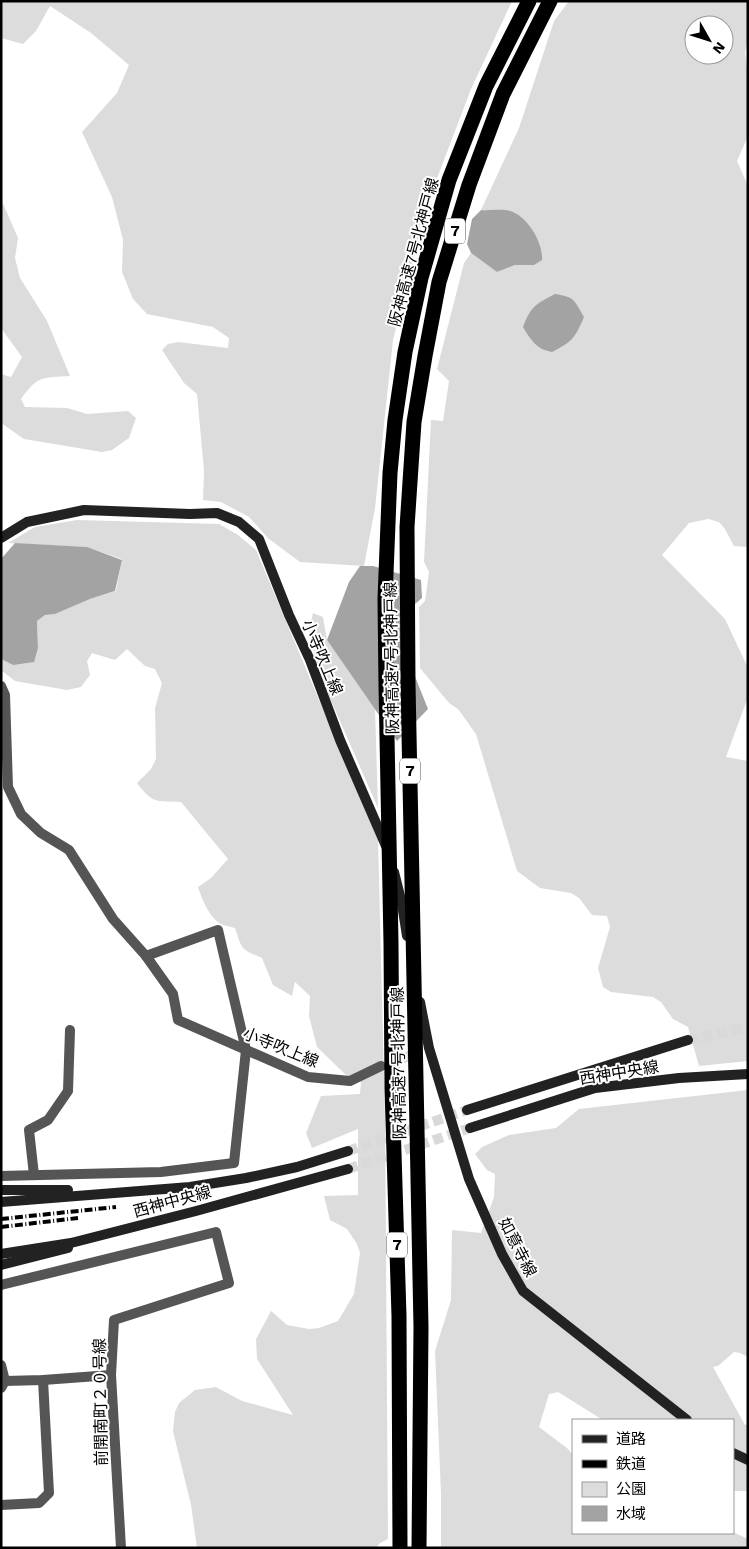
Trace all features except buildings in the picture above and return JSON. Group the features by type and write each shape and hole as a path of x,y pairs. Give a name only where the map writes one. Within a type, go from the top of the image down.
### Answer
{"highway":[{"name":"阪神高速7号北神戸線","path":"400,1548 399,1316 392,1088 392,943 385,599 390,472 405,352 421,278 446,189 486,86 529,1"},
{"name":"阪神高速7号北神戸線","path":"419,1548 421,1327 408,684 407,527 414,422 424,356 439,282 469,185 503,94 550,1"}],"street":[{"name":"小寺吹上線","path":"1,538 27,522 84,510 190,514 217,513 239,522 259,539 289,615 310,660 340,740 378,825 393,864 429,1048"},
{"name":"小寺吹上線","path":"1,686 5,695 8,787 21,814 41,833 68,850 113,919 146,956 174,994 178,1020 308,1077 350,1081 381,1066"},
{"path":"1,1176 162,1172 234,1163 246,1050 218,930 146,956"},
{"path":"34,1175 28,1130 48,1120 68,1091 70,1030"},
{"name":"西神中央線","path":"467,1110 688,1040"},
{"name":"如意寺線","path":"429,1048 469,1179 502,1254 523,1290 686,1419"},
{"name":"西神中央線","path":"470,1128 595,1088 679,1078 748,1074"},
{"name":"西神中央線","path":"1,1202 190,1187 246,1178 296,1167 348,1151"},
{"name":"西神中央線","path":"1,1254 71,1243 348,1169"},
{"path":"1,1190 154,1190"},
{"path":"1,1265 46,1255 196,1211"},
{"name":"前開南町２０号線","path":"1,1286 216,1232 229,1283 114,1320 111,1376 122,1548"},
{"path":"1,1364 3,1384 111,1376"},
{"path":"1,1505 39,1503 49,1493 43,1380"},
{"path":"734,1453 748,1460"}],"green space":[{"path":"1,1 512,1 471,89 428,202 393,340 375,508 364,566 300,562 269,539 249,517 221,502 203,500 204,471 197,394 184,383 162,350 168,344 178,342 228,348 229,338 213,327 147,314 133,299 122,272 123,240 112,197 82,132 117,93 129,65 91,33 50,6 36,31 23,44 1,38"},
{"path":"569,1 748,1 748,38 745,53 748,78 748,136 737,161 748,186 748,547 734,546 719,522 708,519 689,523 662,555 725,619 748,668 748,697 726,757 748,761 748,1061 699,1066 688,1027 673,1019 661,1002 653,997 611,992 603,987 598,968 610,927 607,916 592,915 579,898 571,893 540,888 517,871 476,734 458,709 449,703 420,668 419,607 425,601 429,572 424,562 431,420 443,421 449,381 437,369 464,263 471,253 497,272 515,265 534,265 511,211 481,210 519,128 554,21"},
{"path":"1,199 18,238 15,258 20,278 47,321 70,376 41,379 21,399 25,407 67,408 87,414 128,411 136,418 129,438 112,450 102,452 24,439 1,423 1,374 11,377 22,357 1,328"},
{"path":"77,520 219,524 238,535 256,550 378,840 385,1117 388,1539 380,1543 376,1548 197,1548 191,1505 173,1431 175,1412 179,1403 195,1390 216,1387 242,1401 293,1415 257,1359 256,1339 271,1311 287,1325 309,1329 319,1328 338,1321 354,1294 360,1253 357,1244 347,1229 330,1220 324,1196 358,1195 358,1129 312,1148 306,1133 321,1096 360,1094 361,1082 346,1075 317,1047 309,1016 310,996 295,982 292,996 273,985 262,958 243,948 235,928 218,922 207,909 198,887 211,878 228,859 181,802 166,802 151,798 137,783 151,769 156,759 155,708 162,683 155,669 145,666 127,649 115,660 92,653 87,661 90,675 81,687 67,690 15,681 1,670 1,659 13,665 38,648 37,621 45,615 55,614 90,599 116,591 122,559 86,547 8,543 35,527"},
{"path":"313,613 323,617 327,640 375,709 378,808 319,673 309,632"},
{"path":"748,1090 748,1357 734,1352 718,1366 713,1367 745,1425 748,1424 748,1491 734,1491 734,1419 601,1419 558,1392 549,1394 539,1427 572,1454 572,1534 734,1534 734,1532 748,1539 748,1548 441,1548 441,1494 435,1351 451,1300 452,1230 481,1233 494,1197 495,1174 487,1170 475,1154 482,1147 509,1135 556,1128 579,1109"}],"water":[{"path":"481,210 505,210 519,215 534,232 542,253 542,260 534,265 515,265 497,272 471,253 467,244 472,219"},
{"path":"555,294 567,296 573,300 584,317 572,339 552,352 542,349 531,340 523,327 535,306"},
{"path":"15,543 87,547 122,560 115,591 55,614 45,615 37,621 38,648 34,662 13,665 1,659 1,559"},
{"path":"360,566 373,566 421,580 422,598 408,610 410,664 428,709 397,741 327,640 349,582"}],"tunnel":[{"path":"688,1040 748,1027"},
{"path":"388,1064 419,1052"},
{"path":"348,1151 467,1110"},
{"path":"348,1169 470,1128"}],"railway":[{"path":"1,1219 116,1207"},
{"path":"1,1227 78,1218"}]}
